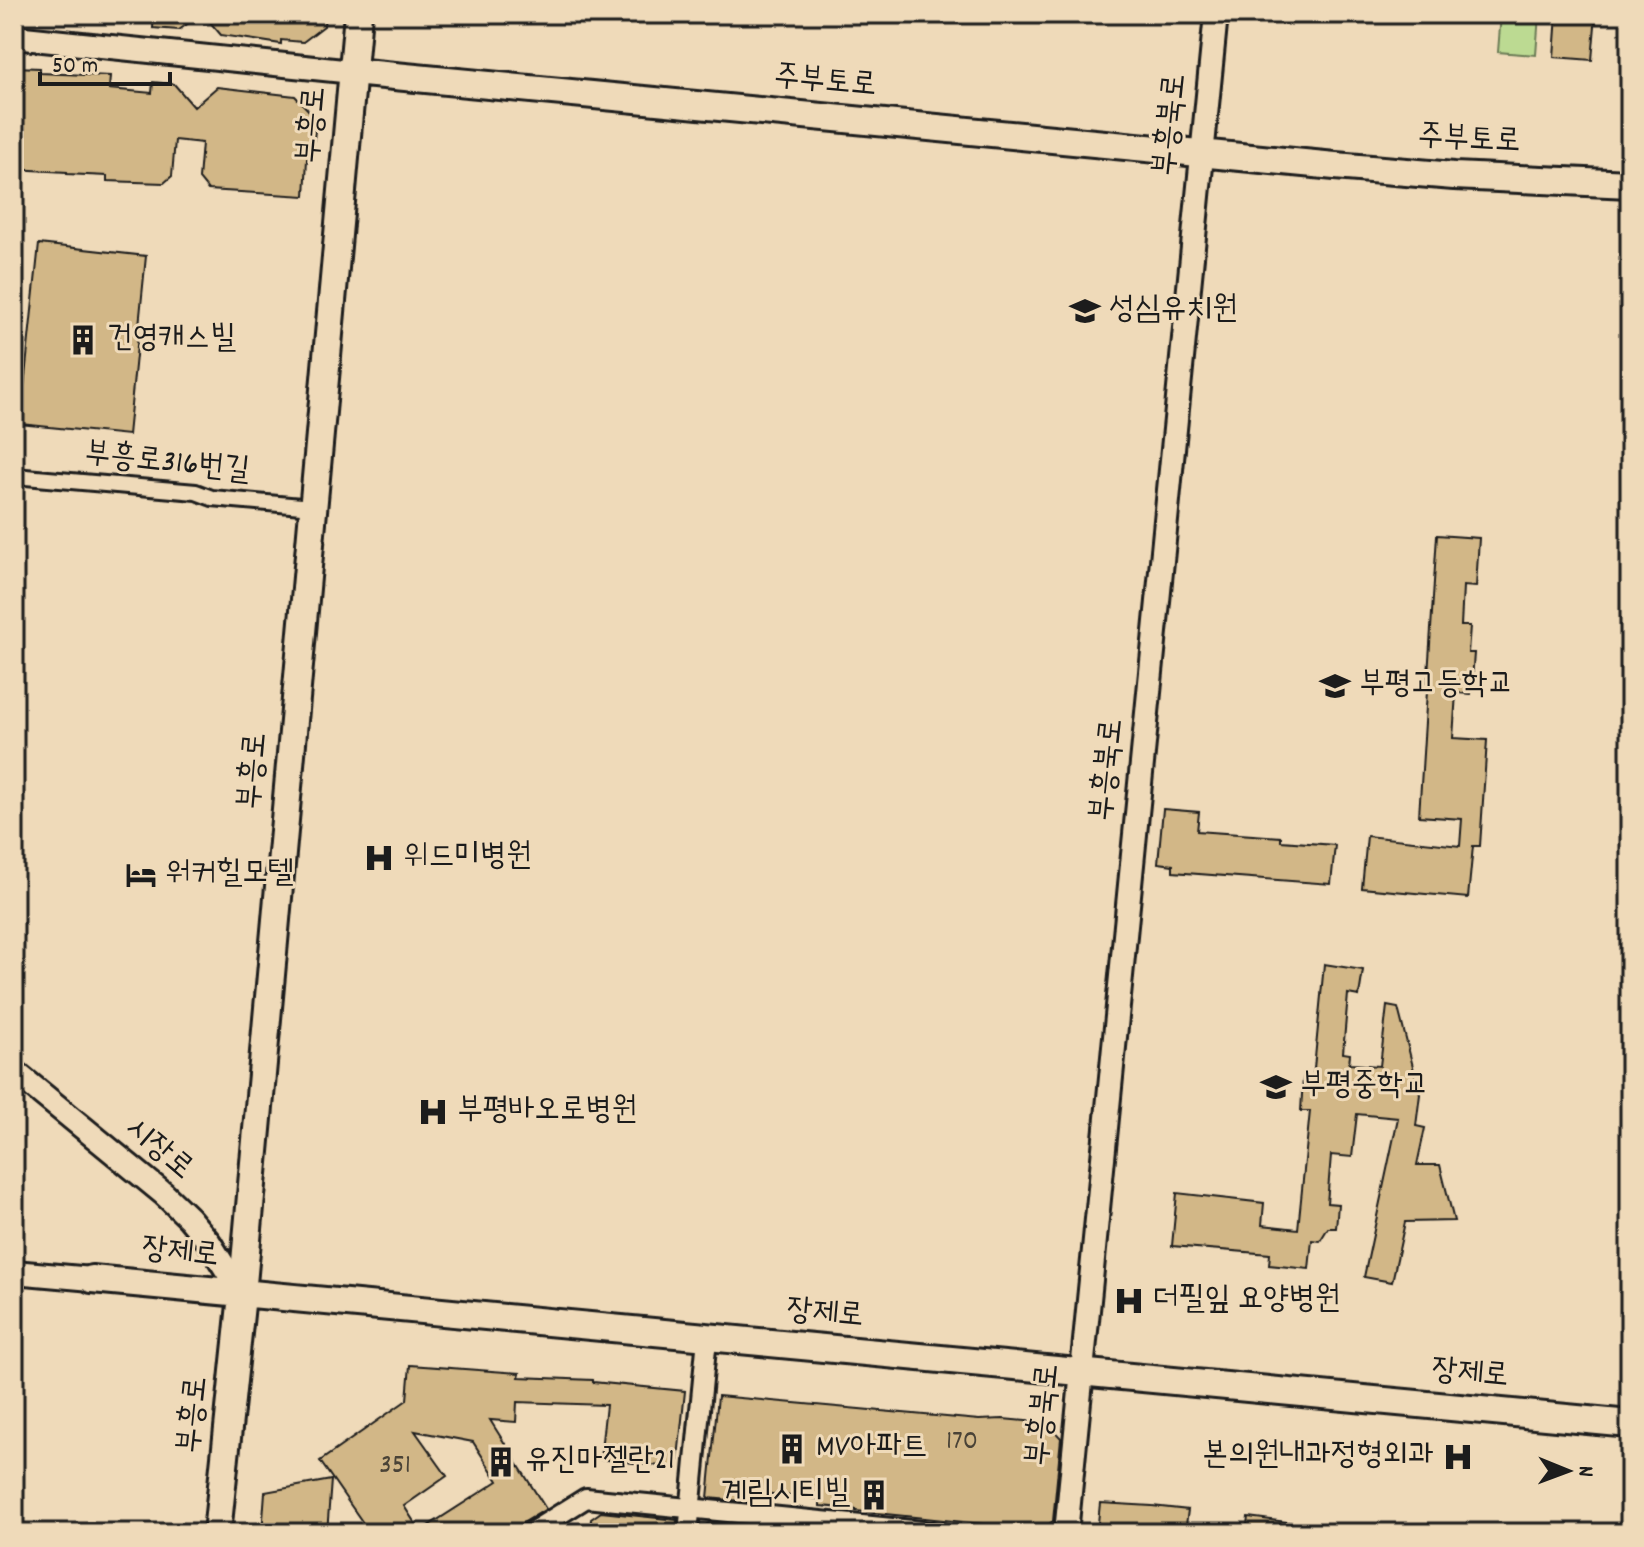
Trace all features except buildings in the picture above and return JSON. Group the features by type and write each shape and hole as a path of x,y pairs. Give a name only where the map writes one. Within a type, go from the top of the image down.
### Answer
{"main road":[{"name":"부흥로","path":"217,1533 242,1295 358,14"},
{"name":"주부토로","path":"353,72 1202,154 1454,176 1630,184"},
{"name":"장제로","path":"92,1279 1630,1424"}],"street":[{"name":"부흥북로","path":"1066,1533 1216,14"},
{"name":"주부토로","path":"14,37 353,72"},
{"name":"부흥로316번길","path":"14,476 196,492 212,498 313,507"},
{"name":"시장로","path":"14,1071 189,1218 209,1242 242,1295"},
{"name":"장제로","path":"14,1272 92,1279"},
{"path":"688,1533 707,1338"},
{"path":"530,1533 586,1498 943,1533"}],"green space":[{"path":"1501,14 1539,14 1536,55 1498,52"}],"place":[{"name":"성심유치원","path":"1085,311"},
{"name":"건영캐스빌","path":"83,340"},
{"name":"부평고등학교","path":"1335,686"},
{"name":"위드미병원","path":"379,858"},
{"name":"워커힐모텔","path":"141,875"},
{"name":"부평중학교","path":"1276,1087"},
{"name":"부평바오로병원","path":"433,1112"},
{"name":"더필잎 요양병원","path":"1129,1301"},
{"name":"MV아파트","path":"792,1449"},
{"name":"본의원내과정형외과","path":"1458,1457"},
{"name":"유진마젤란21","path":"501,1462"},
{"name":"계림시티빌","path":"874,1495"}]}
